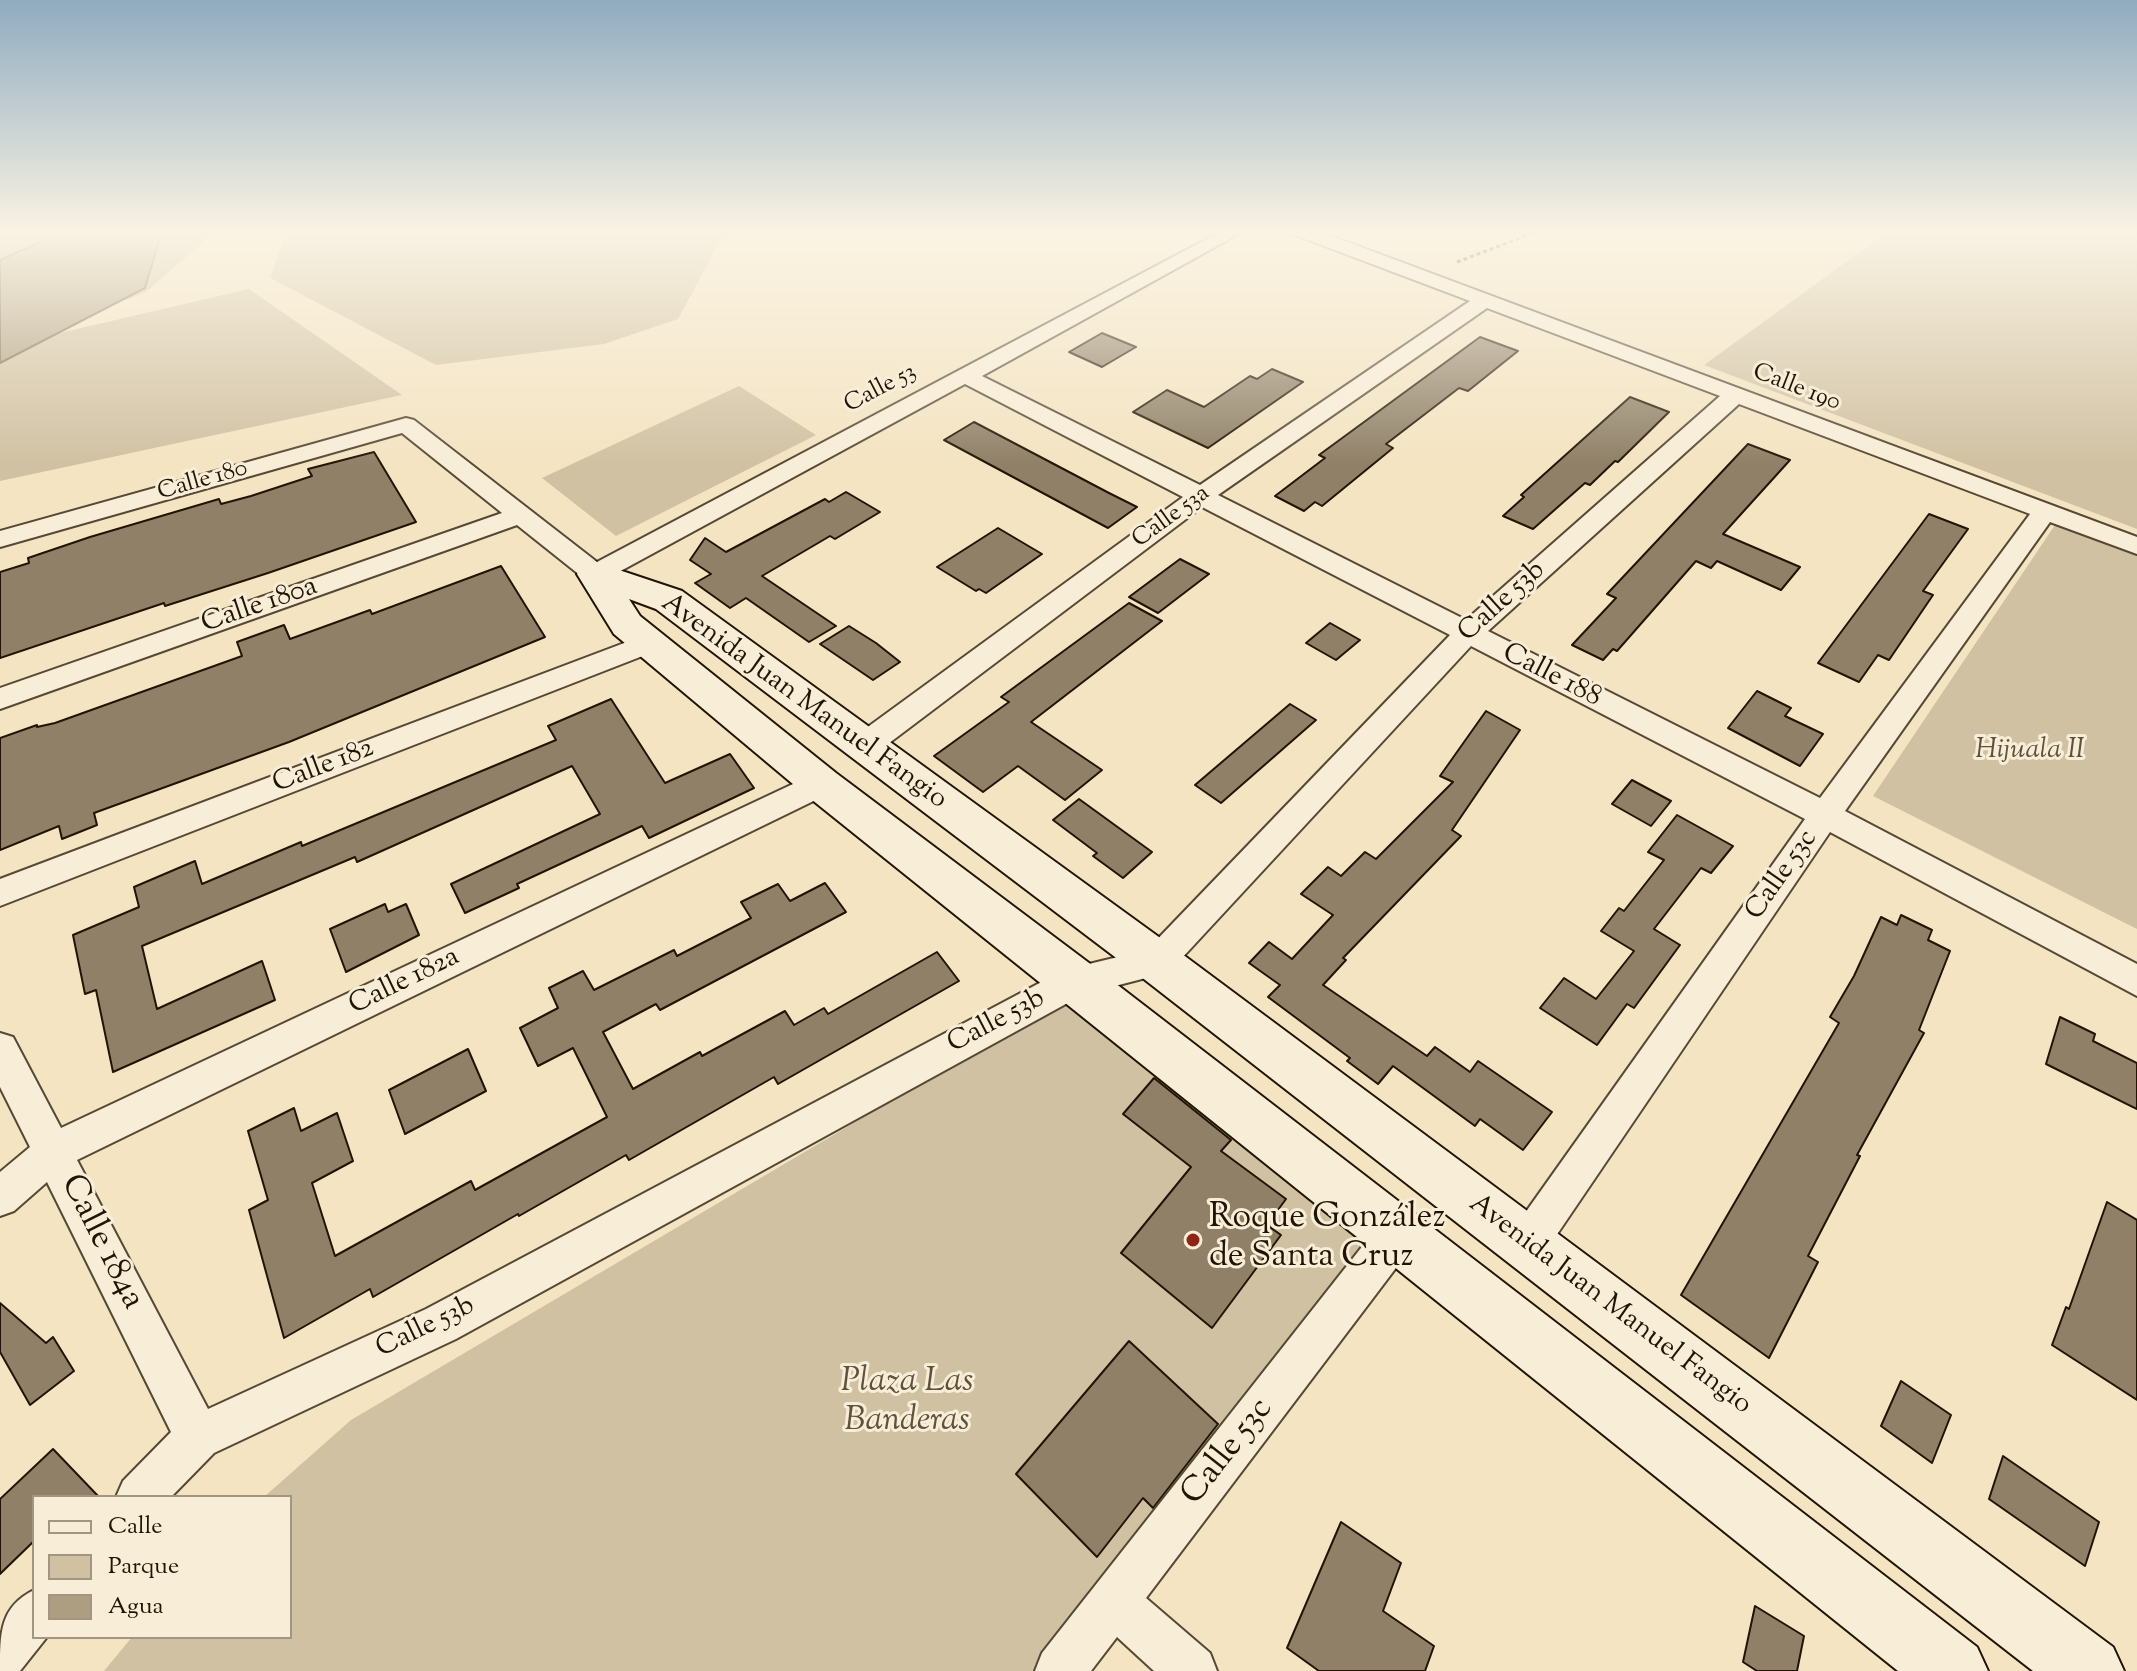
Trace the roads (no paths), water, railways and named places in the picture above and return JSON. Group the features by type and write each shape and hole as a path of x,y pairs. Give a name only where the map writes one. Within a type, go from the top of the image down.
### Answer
{"main road":[{"name":"Avenida Juan Manuel Fangio","path":"595,574 627,625 821,784 1953,1671"},
{"name":"Avenida Juan Manuel Fangio","path":"595,574 669,600 1157,962 2089,1671"}],"street":[{"name":"Calle 53","path":"595,574 1088,309"},
{"name":"Calle 53a","path":"865,745 1199,497 1472,309"},
{"name":"Calle 190","path":"1509,309 2137,546"},
{"name":"Calle 188","path":"964,375 1825,815 2137,981"},
{"name":"Calle 53b","path":"141,1495 198,1437 441,1324 1076,981 1157,962 1467,634 1736,394"},
{"name":"Calle 180","path":"0,539 406,425 521,515"},
{"name":"Calle 53c","path":"1527,1244 1825,815 2044,512"},
{"path":"521,515 595,574"},
{"name":"Calle 180a","path":"0,699 521,515"},
{"name":"Calle 182","path":"0,893 648,643"},
{"name":"Calle 182a","path":"0,1197 54,1151 821,784"},
{"name":"Calle 184a","path":"0,1049 198,1437"},
{"name":"Calle 53c","path":"1060,1671 1397,1234"},
{"path":"1114,1602 1192,1671"},
{"path":"0,1657 32,1617"}],"water":[{"path":"0,309 104,309 0,363"}],"place":[{"name":"Roque González de Santa Cruz","path":"1193,1240"}],"park label":[{"name":"Hijuala II","path":"2030,752"},
{"name":"Plaza Las Banderas","path":"907,1404"}]}
